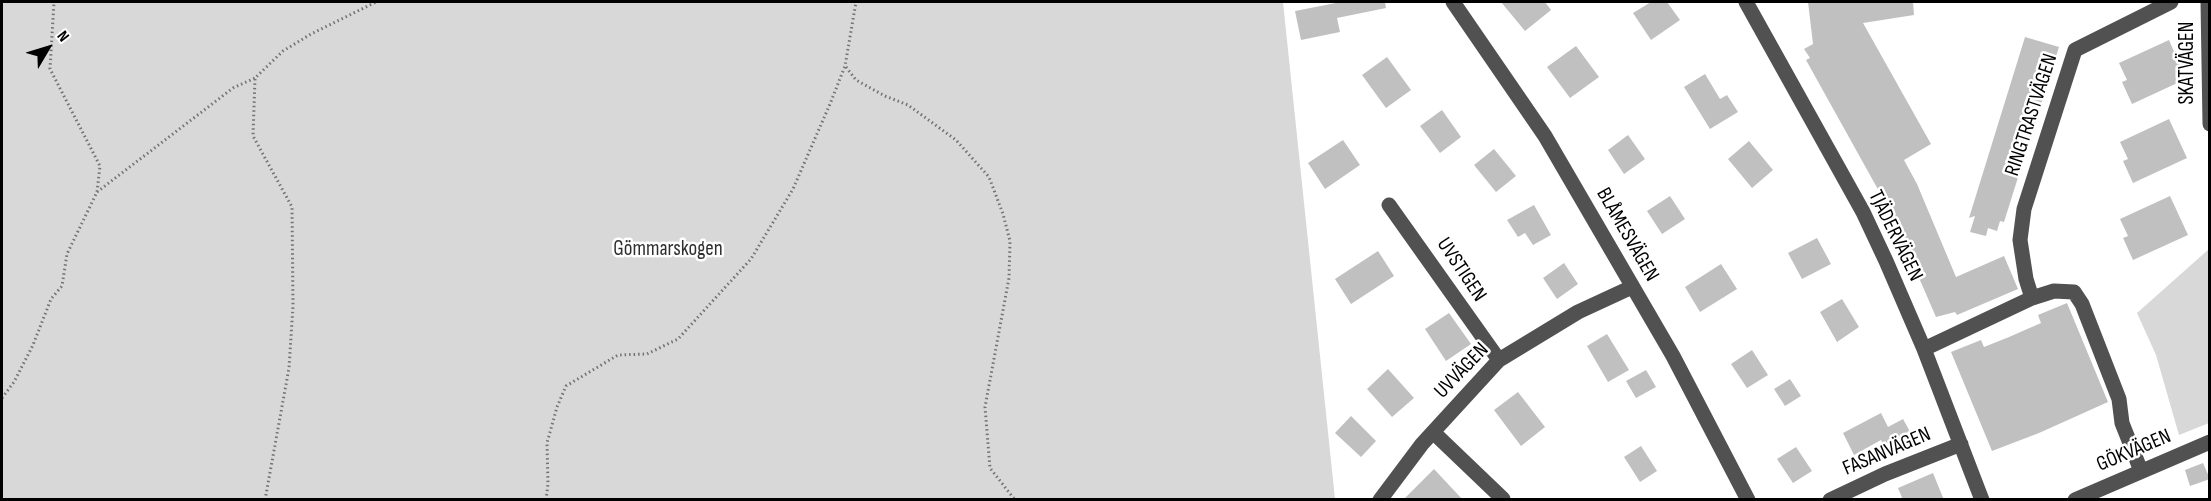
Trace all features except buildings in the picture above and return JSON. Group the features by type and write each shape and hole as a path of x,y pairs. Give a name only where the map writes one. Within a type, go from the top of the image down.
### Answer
{"street":[{"name":"BLÅMESVÄGEN","path":"1453,2 1545,136 1707,417 1748,500"},
{"name":"TJÄDERVÄGEN","path":"1746,2 1863,212 1924,349 1982,500"},
{"name":"RINGTRASTVÄGEN","path":"2032,298 2026,279 2020,240 2024,209 2074,50 2171,2"},
{"name":"SKATVÄGEN","path":"2208,2 2210,124"},
{"name":"UVSTIGEN","path":"1389,205 1499,360"},
{"name":"UVVÄGEN","path":"1380,500 1433,432 1499,360 1578,312 1632,287"},
{"path":"1924,349 2032,298 2054,291 2074,292 2082,304 2119,399 2122,423 2141,471"},
{"path":"1433,432 1503,499"},
{"name":"GÖKVÄGEN","path":"2075,500 2210,442"},
{"name":"FASANVÄGEN","path":"1830,500 1885,474 1961,444"}],"path":[{"path":"2,398 14,382 33,345 51,299 62,286 67,254 97,192 100,166 50,69 54,2"},
{"path":"97,192 233,88 255,78 283,51 311,34 376,2"},
{"path":"546,500 547,443 557,407 566,386 618,355 647,354 678,339 751,259 793,189 845,66 856,2"},
{"path":"845,66 856,80 885,96 908,105 956,140 988,177 1000,205 1010,240 1009,278 986,407 987,446 990,468 1015,500"},
{"path":"255,78 253,136 292,207 293,306 289,368 266,500"}],"green space":[{"name":"Gömmarskogen","path":"2,2 1283,2 1335,499 2,499"},
{"path":"2209,249 2209,423 2179,435 2156,355 2137,313"}]}
